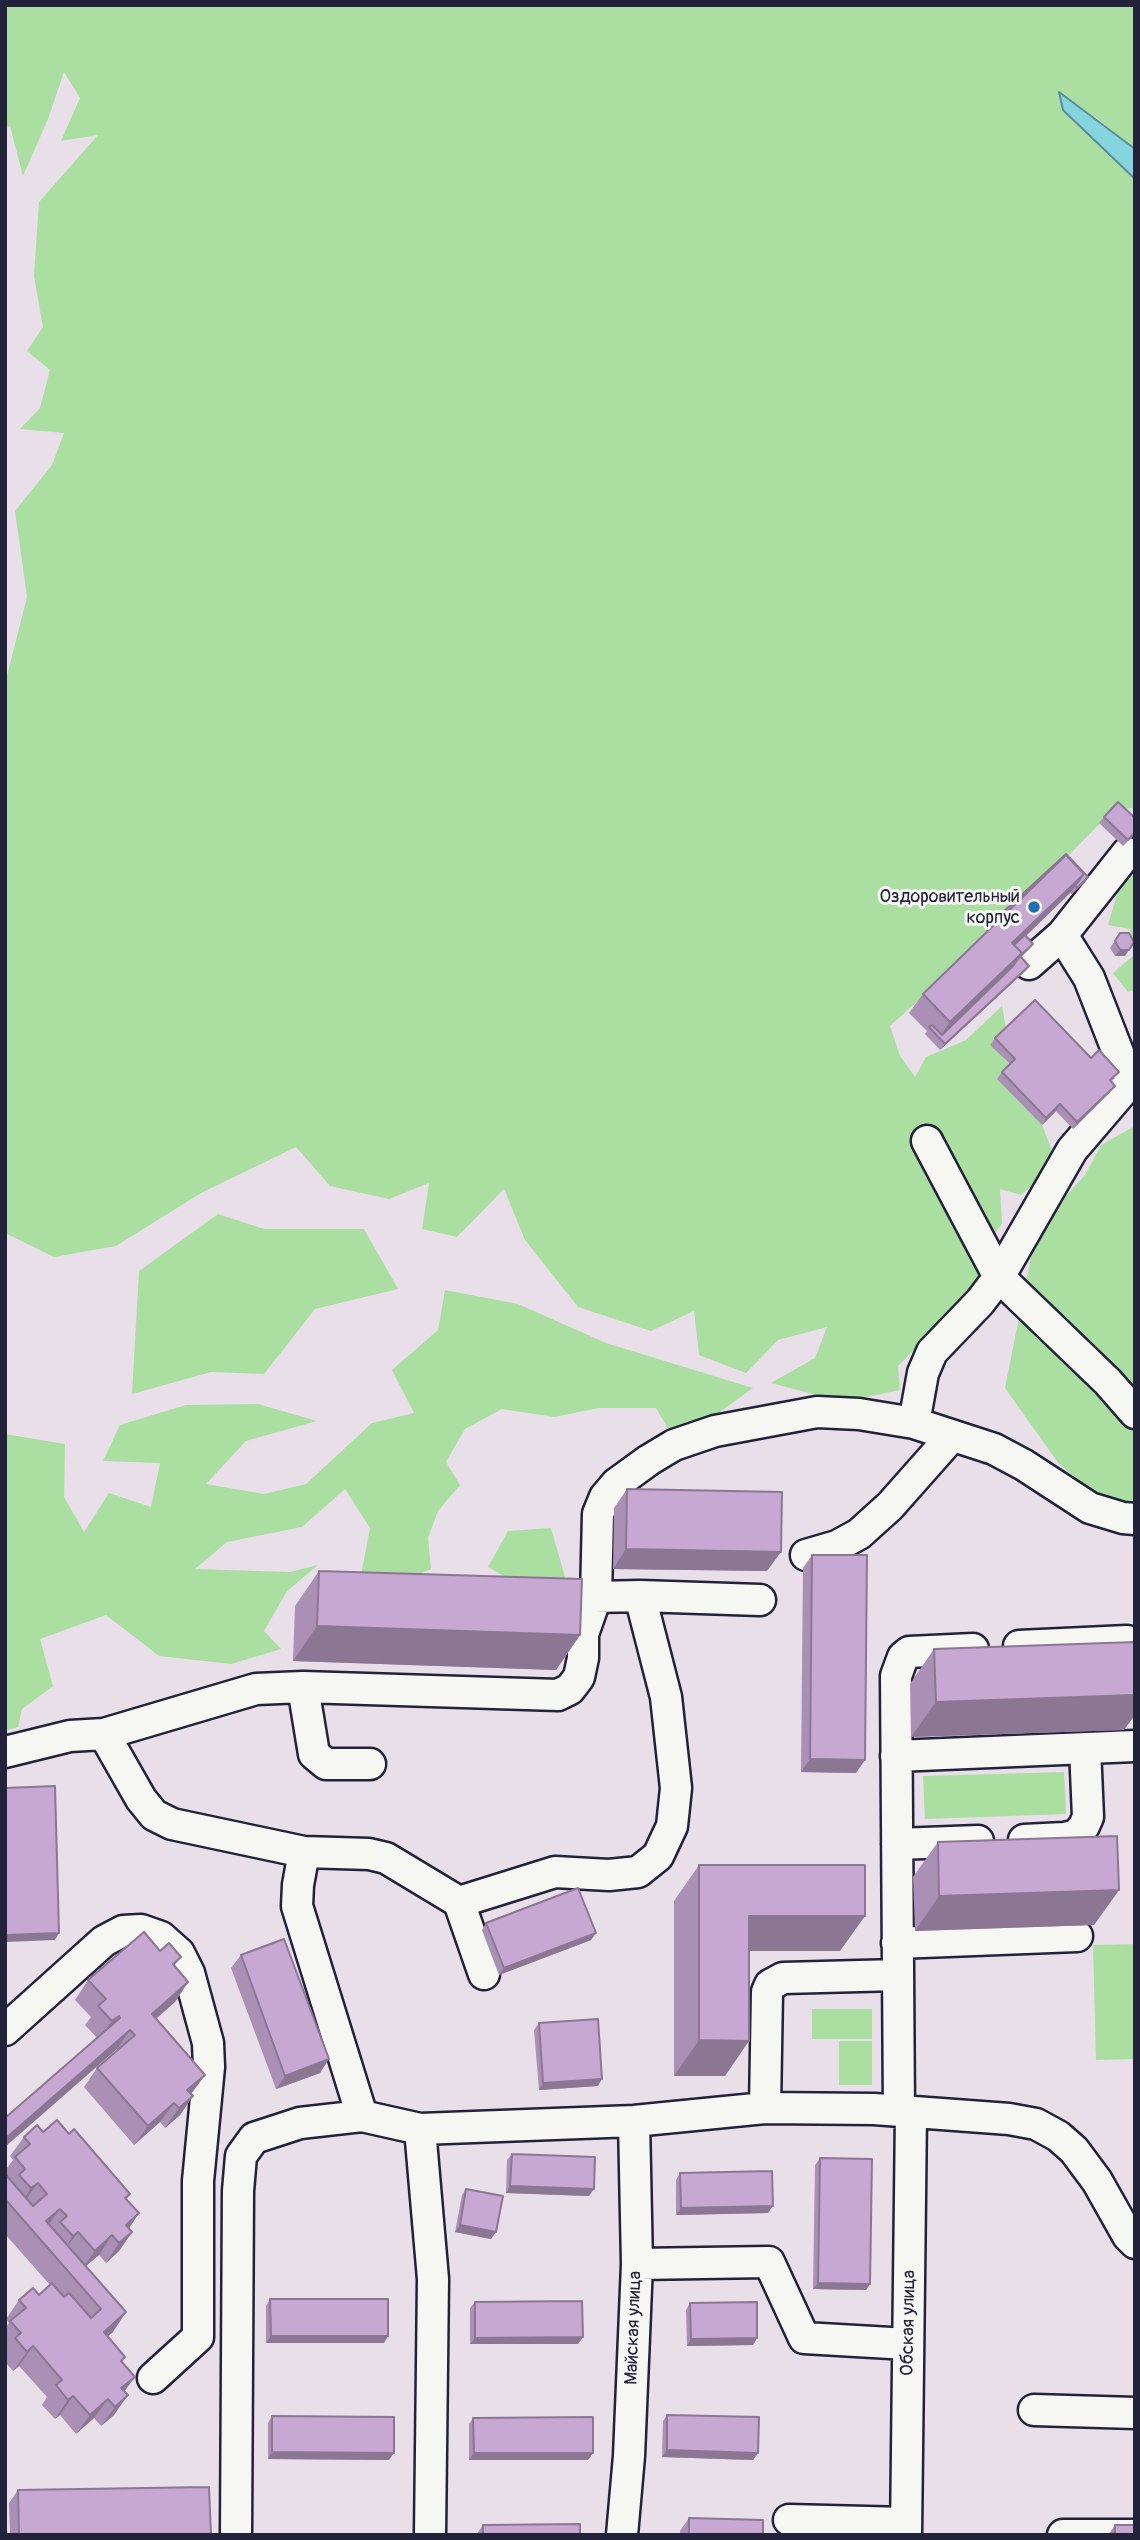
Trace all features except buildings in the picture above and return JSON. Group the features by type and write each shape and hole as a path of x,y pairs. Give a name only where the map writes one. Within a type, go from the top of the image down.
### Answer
{"street":[{"path":"1029,964 1062,935 1128,852"},
{"path":"914,1423 923,1373 932,1352 980,1303 999,1277 1072,1150 1125,1088 1121,1060 1089,978 1062,935"},
{"path":"927,1141 999,1277 1108,1382 1135,1413"},
{"path":"5,1752 69,1736 104,1734 256,1689 303,1687 558,1695 570,1689 579,1677 583,1658 583,1634 596,1597 598,1514 605,1497 616,1485 649,1460 674,1446 715,1431 817,1412 859,1414 914,1423 994,1449 1090,1508 1123,1518 1135,1518"},
{"path":"806,1555 837,1546 859,1534 890,1506 952,1436"},
{"path":"458,1902 555,1872 609,1875 638,1871 658,1856 672,1826 676,1788 666,1697 640,1596"},
{"path":"596,1597 760,1600"},
{"name":"Обская улица","path":"906,2529 908,2344 905,2111 897,1943 896,1676 903,1657 909,1652 1127,1641"},
{"path":"303,1687 314,1754 326,1764 370,1764"},
{"path":"104,1734 141,1799 154,1815 172,1824 304,1852 369,1854 386,1858 458,1902 484,1974"},
{"path":"896,1756 1135,1746"},
{"path":"897,1844 1064,1838 1077,1835 1088,1817 1085,1748"},
{"path":"304,1852 297,1906 362,2116"},
{"path":"5,2030 104,1941 123,1931 141,1930 161,1937 178,1953 189,1973 208,2043 209,2067 198,2181 198,2337 153,2378"},
{"path":"897,1943 1077,1936"},
{"path":"765,2108 767,1992 770,1985 783,1978 898,1975"},
{"path":"236,2535 238,2190 242,2156 254,2138 300,2123 362,2116 421,2129 634,2121 765,2108 905,2111 1009,2119 1036,2124 1058,2136 1074,2150 1097,2181 1128,2236 1135,2243"},
{"name":"Майская улица","path":"622,2535 629,2456 637,2264 634,2121"},
{"path":"421,2129 433,2278 430,2535"},
{"path":"637,2264 769,2262 804,2338 908,2344"},
{"path":"1034,2410 1135,2413"},
{"path":"789,2520 906,2529"},
{"path":"1063,2535 1135,2535"}],"green space":[{"path":"7,5 1135,5 1135,149 1095,117 1063,110 1135,179 1135,808 1114,809 990,936 890,1026 900,1056 915,1077 926,1057 966,1040 1002,1006 1006,1029 991,1045 1011,1066 1052,1150 1036,1182 1021,1195 1000,1189 1002,1224 992,1236 981,1273 956,1308 898,1366 900,1390 843,1402 771,1383 815,1358 827,1327 778,1340 746,1373 699,1355 694,1311 651,1331 578,1307 525,1240 504,1189 457,1237 422,1229 429,1183 389,1199 330,1186 296,1147 201,1193 116,1246 54,1257 5,1233 5,684 27,597 15,511 52,465 64,433 20,429 40,408 50,370 27,351 43,327 34,276 39,202 98,135 61,141 80,98 64,72 48,119 23,176 10,126 5,129"},
{"path":"1135,874 1135,990 1128,992 1113,973 1134,955 1130,929 1108,925 1121,881"},
{"path":"1135,1126 1135,1507 1099,1497 1059,1464 1005,1388 1035,1237 1053,1210 1085,1175 1101,1145"},
{"path":"218,1214 264,1229 364,1229 398,1289 315,1309 264,1374 211,1372 132,1394 139,1271"},
{"path":"445,1290 518,1304 606,1343 753,1388 706,1422 671,1434 656,1408 599,1408 554,1417 502,1409 465,1429 446,1462 460,1485 438,1511 428,1538 431,1569 374,1592 361,1575 370,1528 345,1489 302,1527 227,1542 195,1569 290,1572 318,1565 287,1591 264,1631 281,1649 231,1664 159,1656 106,1615 40,1639 53,1686 22,1709 18,1727 5,1731 5,1434 65,1444 64,1497 84,1532 109,1493 151,1507 160,1463 103,1461 120,1425 186,1405 258,1404 317,1421 246,1441 206,1484 264,1494 306,1484 372,1423 414,1413 392,1370 438,1330"},
{"path":"551,1528 569,1591 532,1592 488,1567 508,1531"},
{"path":"1064,1772 1066,1814 925,1819 923,1776"},
{"path":"1135,1944 1135,2059 1096,2060 1093,1945"},
{"path":"812,2009 872,2009 872,2039 812,2039"},
{"path":"839,2041 872,2041 872,2085 839,2085"}],"water":[{"path":"1059,92 1135,149 1135,179 1063,110"}],"place":[{"name":"Оздоровительный корпус","path":"1034,907"}]}
